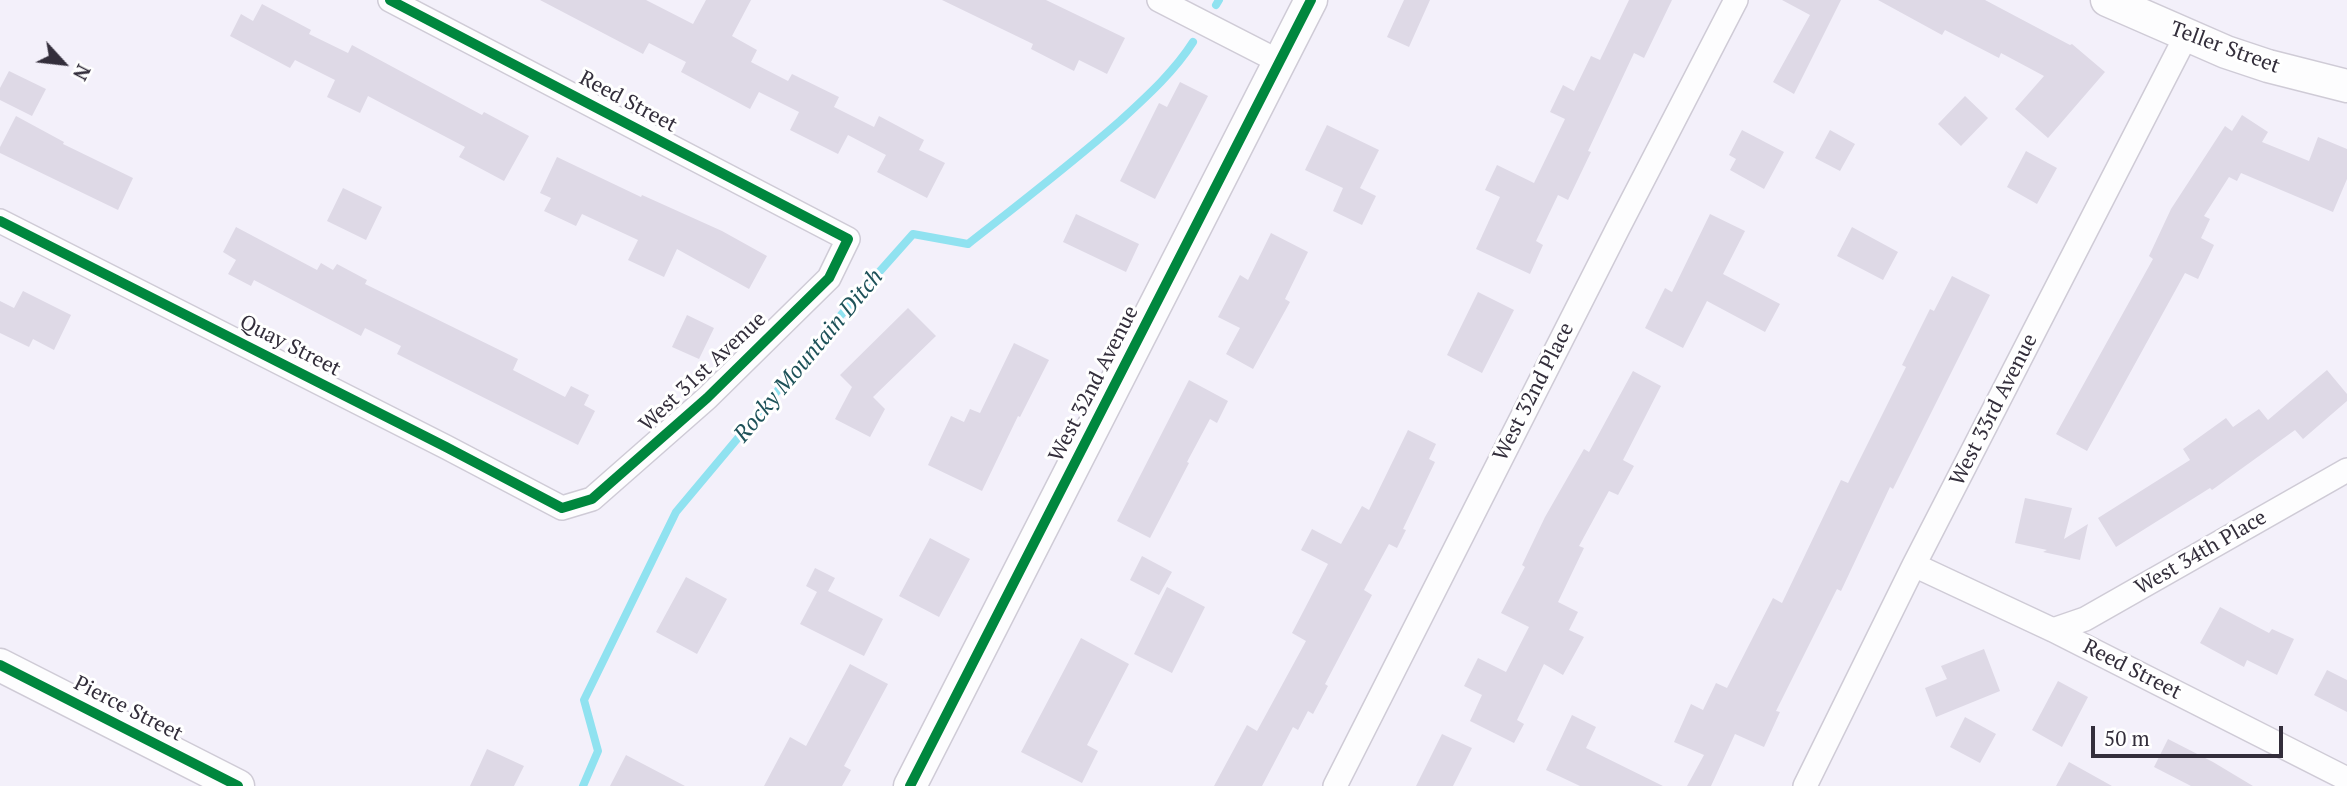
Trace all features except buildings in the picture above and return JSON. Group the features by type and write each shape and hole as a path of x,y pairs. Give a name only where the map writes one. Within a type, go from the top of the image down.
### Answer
{"street":[{"name":"Reed Street","path":"390,0 427,8 848,239"},
{"path":"1159,0 1280,62"},
{"name":"West 32nd Avenue","path":"910,786 1311,0"},
{"name":"West 32nd Place","path":"1335,786 1737,0"},
{"name":"Teller Street","path":"2107,0 2186,36 2254,61 2347,86"},
{"name":"West 33rd Avenue","path":"1805,786 1914,565 2186,36"},
{"name":"Quay Street","path":"0,220 562,508"},
{"name":"West 31st Avenue","path":"562,508 592,499 707,398 829,278 848,239"},
{"name":"West 34th Place","path":"2053,630 2085,620 2347,470"},
{"name":"Reed Street","path":"1914,565 2053,630 2347,779"},
{"name":"Pierce Street","path":"0,665 238,786"}],"waterway":[{"path":"1216,5 1219,0"},
{"name":"Rocky Mountain Ditch","path":"583,786 598,751 584,700 676,512 841,315 913,234 968,244 1120,121 1168,74 1193,42"}],"cycle path":[{"path":"0,221 562,508 592,499 707,398 829,278 848,239 390,0"},
{"path":"910,786 1311,0"},
{"path":"0,665 238,786"}]}
